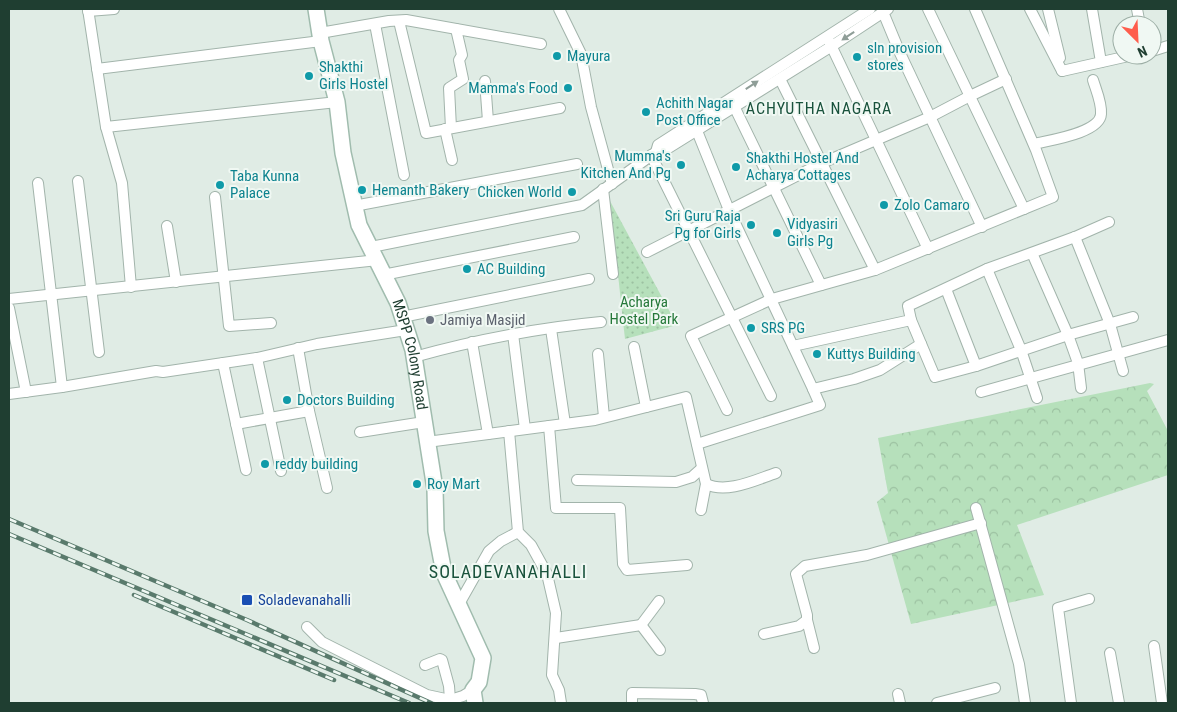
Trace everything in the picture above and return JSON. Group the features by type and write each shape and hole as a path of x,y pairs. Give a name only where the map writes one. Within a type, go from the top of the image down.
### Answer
{"street":[{"path":"114,9 88,10 106,127 122,183 131,287"},
{"name":"MSPP Colony Road","path":"316,9 337,102 343,153 359,226 398,303 414,358 435,489 436,531 444,574 483,658 474,697"},
{"path":"558,9 581,54 608,187 612,274"},
{"path":"654,153 662,152 696,131 732,103 826,37 870,9"},
{"path":"928,9 1024,209"},
{"path":"727,410 690,336 772,299 875,270 1053,198 1034,144 975,9"},
{"path":"1030,9 1062,71"},
{"path":"1048,9 1062,71"},
{"path":"1092,9 1101,62"},
{"path":"377,261 582,205 654,153 658,145 732,103 780,79 886,10 930,117 982,226"},
{"path":"97,69 321,37 375,24 406,20 541,44"},
{"path":"399,21 426,133 560,108"},
{"path":"375,24 404,175"},
{"path":"452,160 448,129 449,88 463,79 459,60 462,54 456,29"},
{"path":"826,37 832,46 928,249"},
{"path":"1062,71 1112,60"},
{"path":"780,79 875,270"},
{"path":"647,252 822,163 930,117 1006,79"},
{"path":"1034,144 1089,130 1099,122 1101,114 1100,104 1093,80"},
{"path":"485,81 488,121"},
{"path":"106,127 337,102"},
{"path":"732,103 821,285"},
{"path":"696,131 728,210 772,299 820,405 697,444"},
{"path":"654,153 688,230 771,396"},
{"path":"354,206 577,164"},
{"path":"78,181 100,352"},
{"path":"38,183 62,387"},
{"path":"216,197 229,326 271,323"},
{"path":"1109,222 987,269 908,306 911,320 935,377 976,366 1068,335 1134,317"},
{"path":"167,226 176,282"},
{"path":"1075,236 1110,324 1123,371"},
{"path":"9,299 377,261 574,237"},
{"path":"1032,253 1068,335 1078,365 1081,388"},
{"path":"987,269 1022,350 1037,398"},
{"path":"9,394 156,371 163,372 257,358 589,279"},
{"path":"946,289 976,366"},
{"path":"9,308 26,392"},
{"path":"793,346 911,320"},
{"path":"414,358 472,342 513,334 601,322"},
{"path":"551,329 565,424"},
{"path":"513,334 525,429"},
{"path":"981,392 1168,340"},
{"path":"472,342 488,434"},
{"path":"813,389 854,379 880,370 921,344"},
{"path":"634,347 646,407"},
{"path":"298,348 309,411 327,488"},
{"path":"598,354 604,418"},
{"path":"257,358 281,471"},
{"path":"223,363 246,470"},
{"path":"427,442 604,418 686,397 706,484 701,510"},
{"path":"236,424 309,411"},
{"path":"360,432 424,422"},
{"path":"549,426 556,508 620,508 623,567 626,570 687,565"},
{"path":"509,431 518,532 531,545 547,574 556,613 556,638 552,675 559,690 561,703"},
{"path":"577,480 676,482 692,477 702,468"},
{"path":"706,484 715,488 730,488 776,474"},
{"path":"976,508 1020,664 1025,703"},
{"path":"814,648 796,574 804,566 867,555 981,523"},
{"path":"459,604 490,551 501,540 518,532"},
{"path":"1071,703 1058,608 1089,599"},
{"path":"556,638 641,625 659,601"},
{"path":"764,634 799,626 807,620"},
{"path":"641,625 660,650"},
{"path":"306,627 322,642 427,695 450,700 463,696 474,697"},
{"path":"1154,646 1162,703"},
{"path":"1110,652 1119,703"},
{"path":"425,665 440,659 442,660 449,686 450,700"},
{"path":"937,703 961,700 995,688"},
{"path":"632,703 632,693 696,694 701,695 703,703"}],"green space":[{"name":"Acharya Hostel Park","path":"610,201 677,325 625,339"},
{"path":"1150,383 1154,384 1147,391 1168,431 1168,475 1017,525 1044,595 911,624 877,502 888,493 878,438"}],"railway":[{"path":"9,519 247,620 431,703"},
{"path":"9,534 409,703"},
{"path":"134,595 334,680"}],"place":[{"name":"Mayura","path":"557,56"},
{"name":"sln provision stores","path":"857,57"},
{"name":"Shakthi Girls Hostel","path":"309,76"},
{"name":"Mamma's Food","path":"568,88"},
{"name":"Achith Nagar Post Office","path":"646,112"},
{"name":"Mumma's Kitchen And Pg","path":"681,165"},
{"name":"Shakthi Hostel And Acharya Cottages","path":"736,167"},
{"name":"Taba Kunna Palace","path":"220,185"},
{"name":"Hemanth Bakery","path":"362,190"},
{"name":"Chicken World","path":"572,192"},
{"name":"Zolo Camaro","path":"884,205"},
{"name":"Sri Guru Raja Pg for Girls","path":"751,225"},
{"name":"Vidyasiri Girls Pg","path":"777,233"},
{"name":"AC Building","path":"467,269"},
{"name":"Jamiya Masjid","path":"430,320"},
{"name":"SRS PG","path":"751,328"},
{"name":"Kuttys Building","path":"817,354"},
{"name":"Doctors Building","path":"287,400"},
{"name":"reddy building","path":"265,464"},
{"name":"Roy Mart","path":"417,484"},
{"name":"Soladevanahalli","path":"247,600"}],"district":[{"name":"ACHYUTHA NAGARA","path":"819,108"},
{"name":"SOLADEVANAHALLI","path":"508,572"}]}
